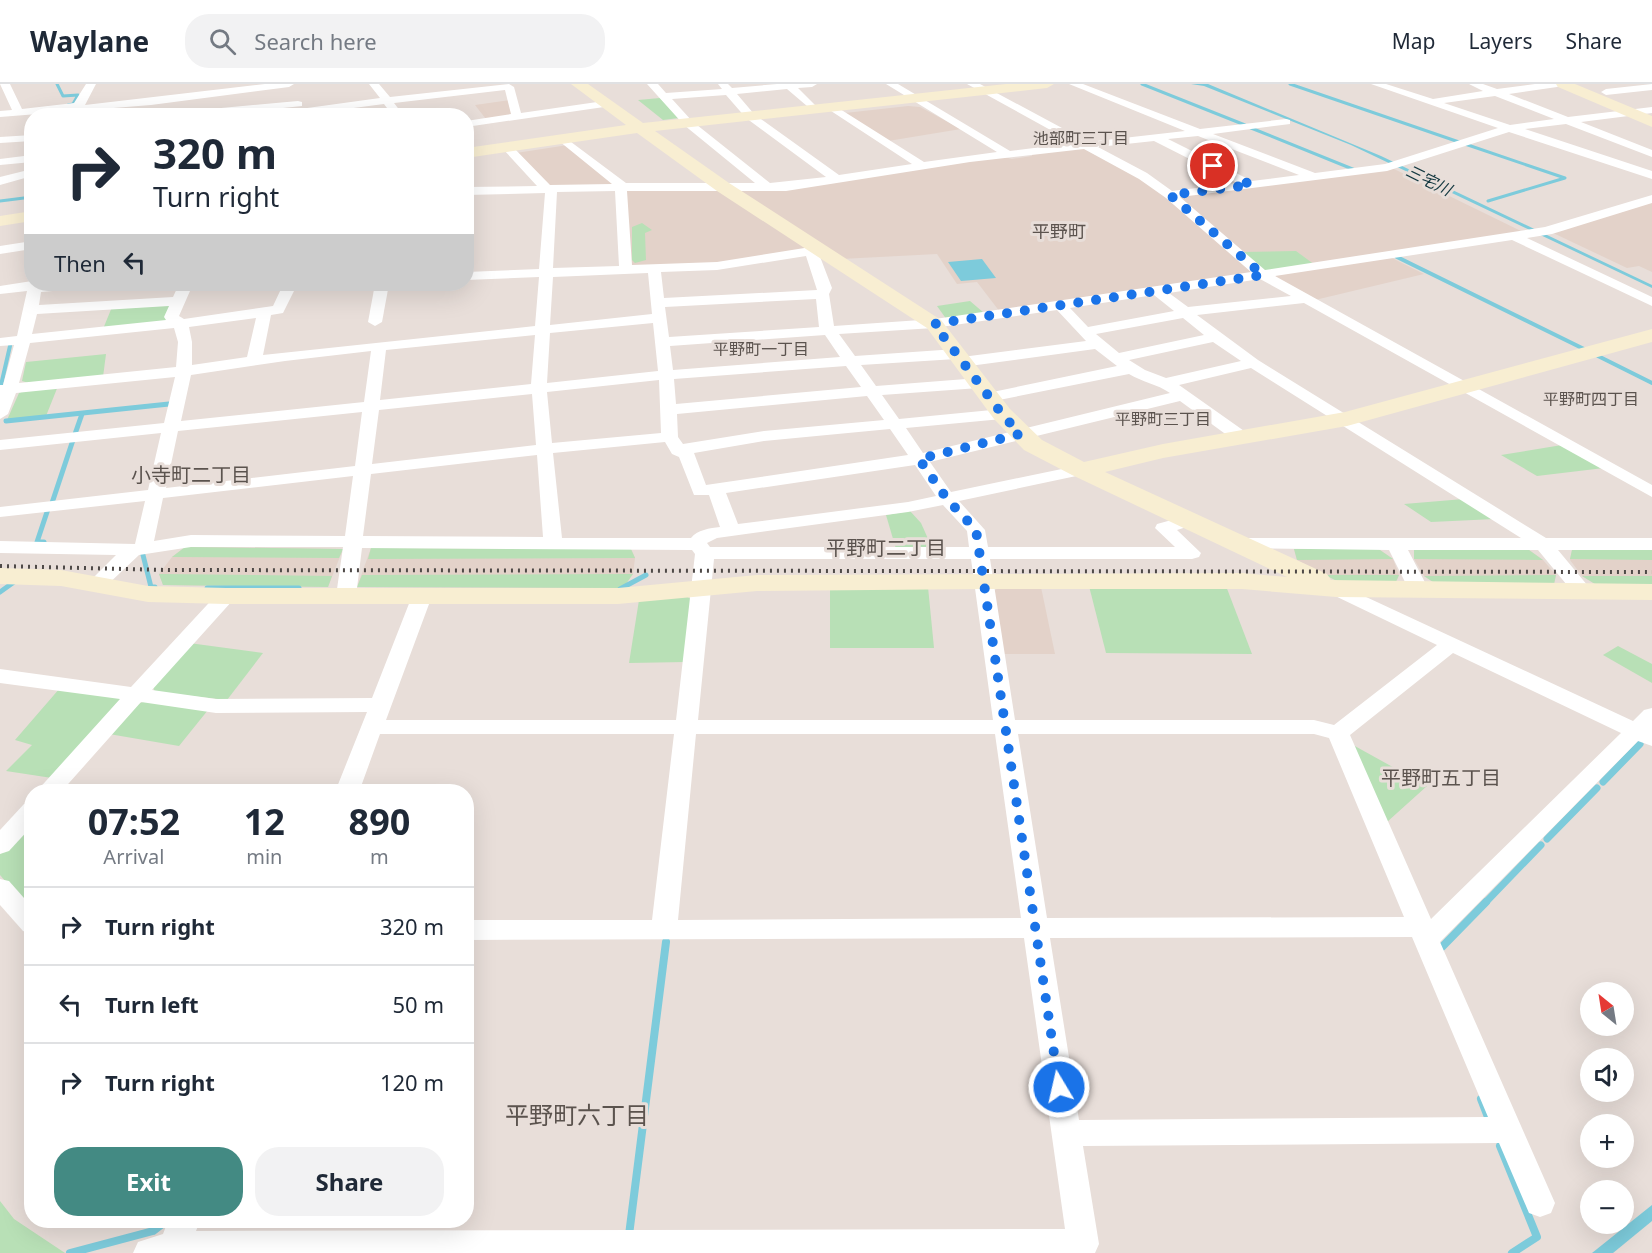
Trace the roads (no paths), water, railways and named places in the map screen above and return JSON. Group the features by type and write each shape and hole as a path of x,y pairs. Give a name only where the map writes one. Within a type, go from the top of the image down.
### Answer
{"street":[{"path":"5,84 18,112"},
{"path":"83,108 92,84"},
{"path":"99,108 287,84"},
{"path":"295,84 299,108"},
{"path":"374,84 393,108"},
{"path":"474,930 1035,928 1424,933 1646,728 1451,644 1048,454 1020,434 933,324 814,251 578,84"},
{"path":"652,84 688,123 768,188"},
{"path":"662,97 726,88 812,84"},
{"path":"891,84 1009,155"},
{"path":"474,152 639,128 913,98 979,87 1047,84"},
{"path":"1074,84 1316,178"},
{"path":"1376,84 1652,174"},
{"path":"1474,84 1652,154"},
{"path":"1430,102 1557,84"},
{"path":"1563,84 1644,113"},
{"path":"788,85 814,109"},
{"path":"319,108 509,87 517,116"},
{"path":"979,87 1143,176 1170,195 1263,275 1652,492"},
{"path":"1606,92 1652,87"},
{"path":"167,100 169,88"},
{"path":"726,88 750,116 836,179"},
{"path":"187,97 188,108"},
{"path":"474,123 604,104"},
{"path":"832,107 922,166"},
{"path":"0,114 24,112"},
{"path":"1170,195 1316,178 1396,164 1509,128 1644,113"},
{"path":"474,191 621,187 768,188 922,166 1286,122"},
{"path":"0,140 24,138"},
{"path":"1157,138 1251,185"},
{"path":"563,139 621,187 626,270"},
{"path":"1590,154 1652,146"},
{"path":"507,147 549,189 539,387 553,544"},
{"path":"0,162 24,159"},
{"path":"0,181 24,174"},
{"path":"662,342 933,324 1545,232 1652,199"},
{"path":"0,221 24,217"},
{"path":"1515,237 1652,303"},
{"path":"0,250 24,246"},
{"path":"474,276 735,264 814,251"},
{"path":"169,1240 1084,1249 976,530 947,499 828,330 822,294 825,288 814,251"},
{"path":"654,269 668,410 674,443 686,454 700,491 919,459 1183,395"},
{"path":"0,290 24,287"},
{"path":"0,414 5,389 31,310 33,291"},
{"path":"96,585 138,549 155,494 184,371 185,342 178,324 171,317 180,291"},
{"path":"0,342 178,324 278,310 288,291"},
{"path":"375,322 380,291"},
{"path":"1158,291 1253,363 1347,419 1544,545 1583,592"},
{"path":"658,303 822,294"},
{"path":"1084,332 1185,313 1305,299"},
{"path":"31,310 176,302"},
{"path":"1061,305 1073,323 1098,344 1154,382 1166,383 1253,363"},
{"path":"254,361 264,312"},
{"path":"5,389 184,371 379,346 660,318"},
{"path":"664,929 701,589 701,538 731,531 908,507 1163,451 1347,419 1652,335"},
{"path":"1118,358 1216,337"},
{"path":"0,445 666,375 850,361 959,358 1098,344"},
{"path":"346,596 379,346"},
{"path":"0,512 545,449 674,443 894,424 990,398 1133,368"},
{"path":"1166,383 1241,437"},
{"path":"668,410 871,391 990,398"},
{"path":"716,490 731,531"},
{"path":"0,547 138,549 191,541 553,544 980,554 1192,553 1164,528 1190,520"},
{"path":"1240,544 1652,544"},
{"path":"1396,544 1419,590"},
{"path":"0,576 62,578 148,594 226,596 618,596 757,583 982,581 1242,581 1336,588 1652,592"},
{"path":"55,784 226,596"},
{"path":"350,784 422,596"},
{"path":"1338,733 1451,644"},
{"path":"0,676 216,706 380,705"},
{"path":"372,727 686,729 1314,727 1338,733"},
{"path":"1338,733 1540,1203"},
{"path":"0,845 24,819"},
{"path":"0,888 24,915"},
{"path":"1066,1133 1508,1130"}],"water":[{"name":"三宅川","path":"1191,84 1208,84 1381,156 1652,285 1652,288 1351,145 1204,86"},
{"path":"982,259 996,278 961,281 948,262"},
{"path":"1652,1205 1652,1221 1613,1253 1592,1253 1616,1234 1634,1234 1634,1219"}],"waterway":[{"path":"57,84 63,96 78,95 73,104 68,105"},
{"path":"1142,84 1245,125"},
{"path":"1290,84 1459,142"},
{"path":"1251,128 1355,170"},
{"path":"1465,144 1565,178 1488,201"},
{"path":"0,201 24,198"},
{"path":"1397,257 1586,350"},
{"path":"1,385 10,346"},
{"path":"1598,356 1652,383"},
{"path":"6,421 169,404"},
{"path":"75,434 82,414"},
{"path":"52,503 73,440"},
{"path":"44,542 37,542 48,509"},
{"path":"143,555 151,587 155,587"},
{"path":"620,589 646,575"},
{"path":"0,592 14,582"},
{"path":"207,588 299,588"},
{"path":"1603,782 1640,744"},
{"path":"1547,839 1597,788"},
{"path":"1485,903 1541,845"},
{"path":"1442,947 1486,902"},
{"path":"629,1235 666,942"},
{"path":"1481,1099 1488,1117"},
{"path":"1500,1146 1537,1237 1512,1253"},
{"path":"70,1253 153,1231 157,1228"}],"railway":[{"path":"0,566 168,570 1652,572"}],"district":[{"name":"池部町三丁目","path":"1081,138"},
{"name":"平野町","path":"1059,232"},
{"name":"平野町一丁目","path":"761,349"},
{"name":"平野町四丁目","path":"1591,399"},
{"name":"平野町三丁目","path":"1163,419"},
{"name":"小寺町二丁目","path":"191,475"},
{"name":"平野町二丁目","path":"886,548"},
{"name":"平野町五丁目","path":"1441,778"},
{"name":"平野町六丁目","path":"577,1116"}]}
